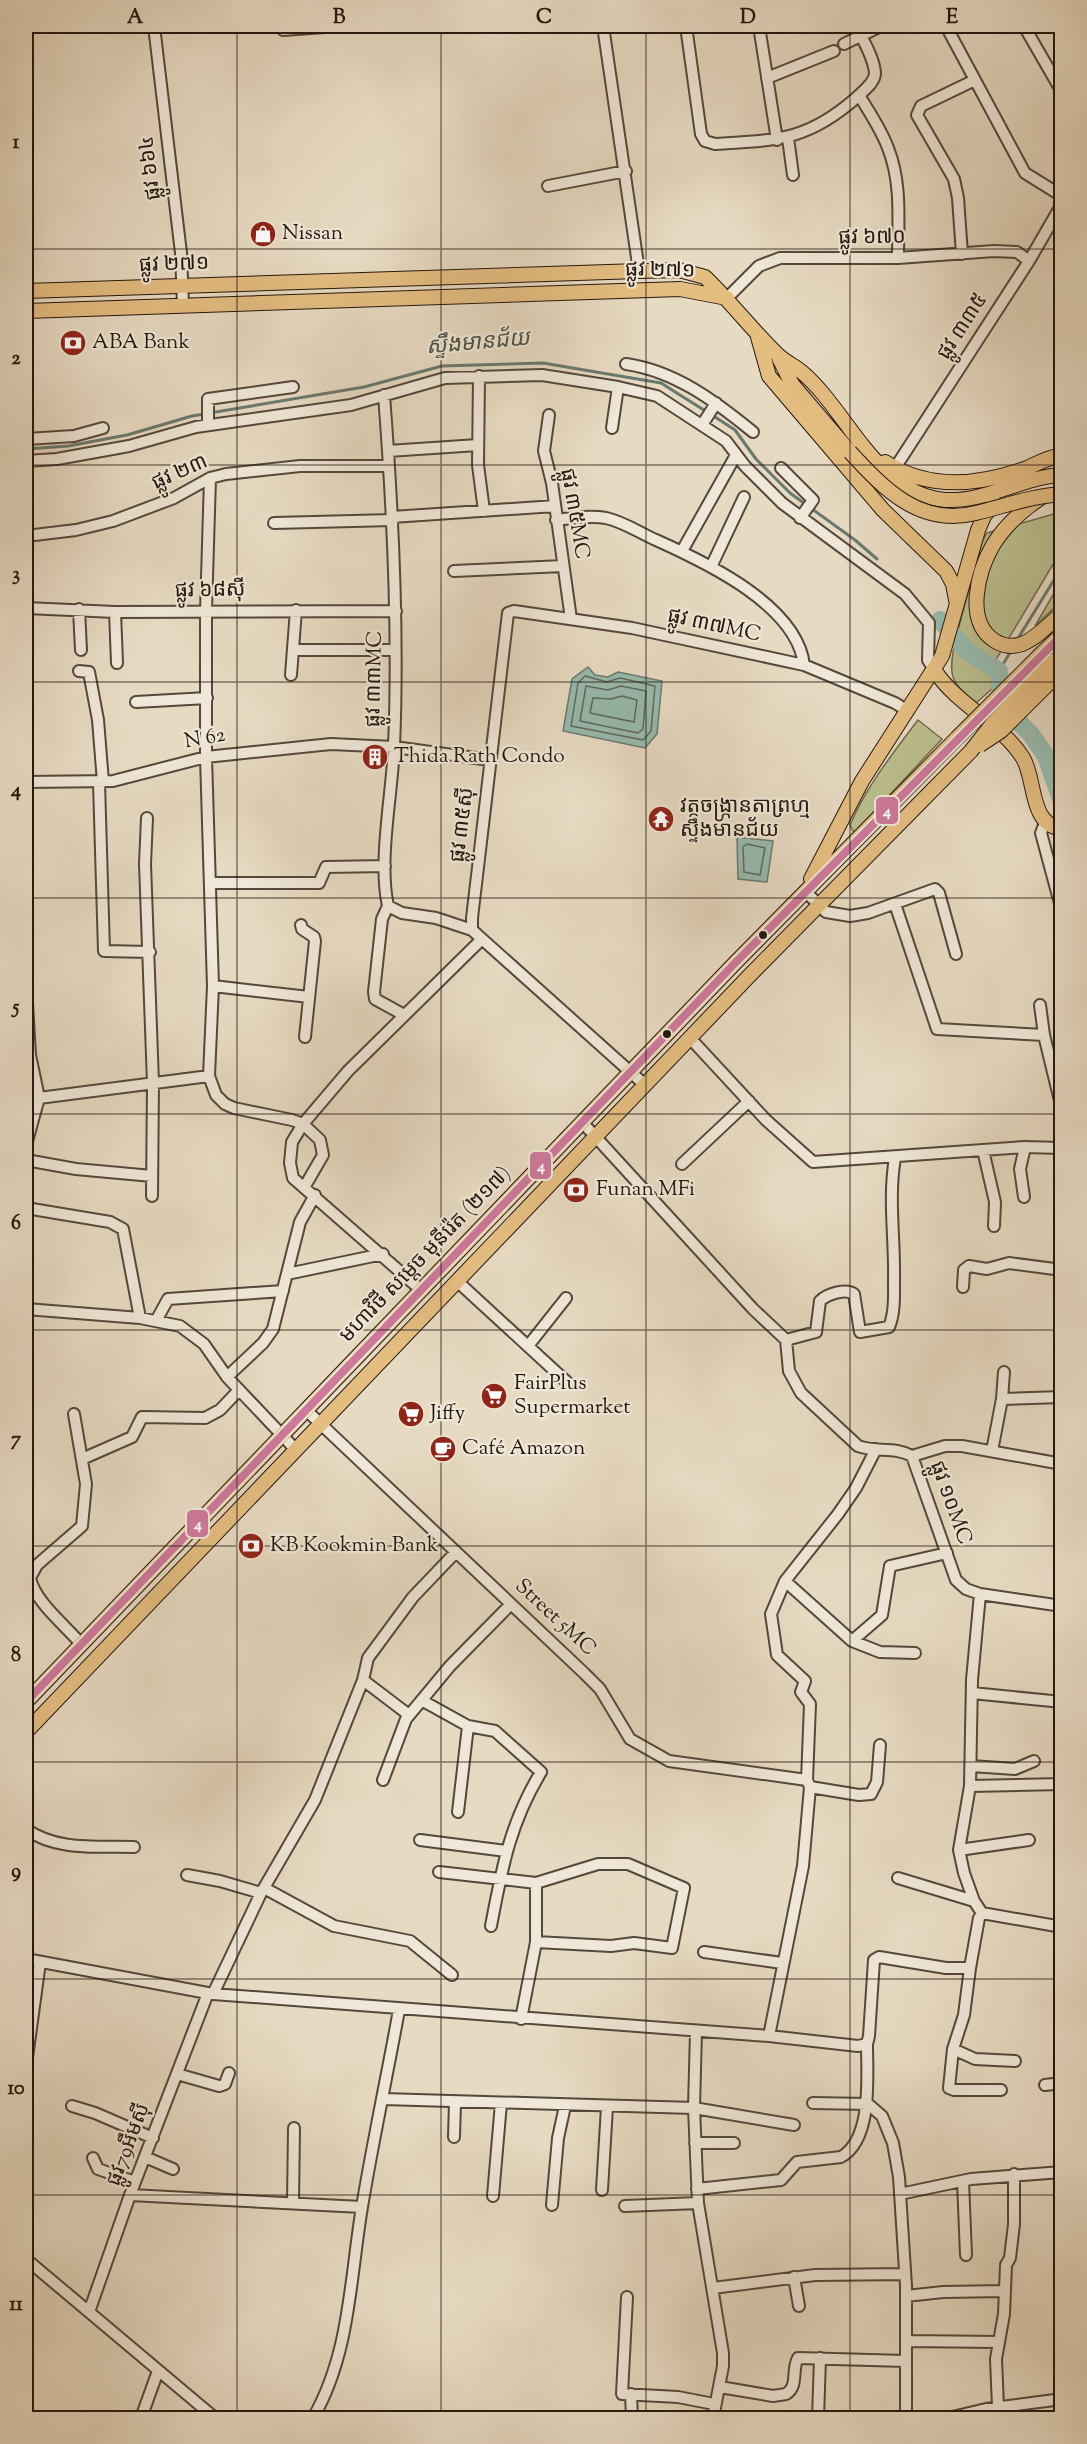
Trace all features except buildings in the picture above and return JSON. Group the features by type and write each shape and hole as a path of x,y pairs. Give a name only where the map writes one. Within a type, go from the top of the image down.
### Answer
{"main road":[{"name":"ផ្លូវ ២៧១","path":"26,291 679,270 705,277 727,298"},
{"name":"ផ្លូវ ២៧១","path":"26,311 680,289 727,298"},
{"path":"727,298 778,356 803,373 896,480 934,498 962,500 976,498 1027,475 1062,455"},
{"path":"757,332 769,376 883,510 946,572 953,584 955,614"},
{"path":"778,356 792,384 850,452 888,492 927,512 954,516 973,514 1044,496 1062,494"},
{"path":"869,451 895,468 920,479 956,484 1027,475 1062,464"},
{"path":"805,891 862,782 935,671 942,656 984,516 1000,498 1027,475"},
{"path":"1027,475 1043,478 1062,475"},
{"path":"1044,496 1018,515 993,545 985,566 977,603 980,625 998,643 1018,645 1038,635 1062,613"},
{"name":"មហាវិថី សម្តេច មុនីរ៉េត (២១៧)","path":"26,1732 690,1038 971,752 993,723 1055,659 1062,634"},
{"name":"មហាវិថី សម្តេច មុនីរ៉េត (២១៧)","path":"26,1702 805,891 957,738 1055,659"},
{"path":"935,671 955,696 1018,750 1030,771 1040,813 1045,823 1062,829"}],"street":[{"name":"ផ្លូវ ៦៦៤","path":"153,26 181,253 183,306"},
{"path":"283,30 337,26"},
{"path":"603,26 639,271"},
{"path":"686,26 701,134 705,141 715,144 783,139 825,122 859,95 874,80 875,71 856,26"},
{"path":"759,26 768,78 793,175"},
{"path":"844,44 881,26"},
{"path":"946,26 1025,173 1062,196"},
{"path":"1024,26 1062,92"},
{"path":"768,78 834,51"},
{"path":"962,254 958,198 954,179 917,115 921,106 975,80"},
{"path":"859,95 888,147 894,167 898,184 898,258"},
{"path":"549,186 626,171"},
{"name":"ផ្លូវ ៣៣៥","path":"895,468 1029,261 1062,204"},
{"name":"ផ្លូវ ៦៧០","path":"727,298 759,266 780,258 898,258 994,250 1017,252 1029,261"},
{"path":"626,364 650,368 668,375 753,432"},
{"path":"26,440 76,445 129,446 207,422 351,405 445,378 542,375 618,387 657,396 704,422 726,441 736,455 802,515 905,594 925,617 930,630 928,660 935,671"},
{"path":"479,376 478,446 484,511"},
{"path":"207,422 206,401 211,398 293,387"},
{"path":"612,428 618,387"},
{"name":"ផ្លូវ ៣៣MC","path":"384,395 393,518 396,611 394,747 385,866 385,891 388,906 382,919 375,999 404,1015"},
{"path":"704,422 714,406"},
{"name":"ផ្លូវ ៣៥MC","path":"549,415 544,451 552,483 571,619"},
{"path":"26,461 76,445 103,428"},
{"path":"388,451 478,446"},
{"path":"682,551 736,455"},
{"name":"ផ្លូវ ២៣","path":"26,536 76,530 113,521 174,498 210,478 300,466 389,466"},
{"path":"781,468 813,500 802,515"},
{"path":"210,478 206,611 206,757 213,986 209,1076 216,1095 225,1104 303,1124 320,1140 323,1155 305,1186"},
{"path":"711,567 744,497"},
{"path":"274,523 393,518 555,506"},
{"path":"556,520 605,518 682,551 711,567 760,599 789,629 802,652 804,665"},
{"path":"454,571 563,566"},
{"name":"ផ្លូវ ៦៨ស៊ី","path":"26,608 115,612 396,611"},
{"path":"79,609 81,650"},
{"path":"291,675 296,610"},
{"name":"ផ្លូវ ៣៧MC","path":"506,617 514,611 632,628 804,665 908,711"},
{"path":"115,612 117,663"},
{"name":"ផ្លូវ ៣៥ស៊ី","path":"472,930 506,617"},
{"path":"293,650 395,650"},
{"path":"79,671 89,672 98,720 104,951 150,952"},
{"path":"136,702 207,698"},
{"name":"N 62","path":"26,782 101,782 206,757 331,744 394,747 490,760"},
{"path":"147,818 146,864 153,1083 152,1197"},
{"path":"1045,823 1041,833 1062,911"},
{"path":"210,883 319,883 327,867 385,866"},
{"path":"805,891 826,912 837,916 850,916 936,890 939,893 956,954"},
{"path":"895,904 937,1029 1044,1035"},
{"path":"388,906 402,913 436,918 472,930 645,1085"},
{"path":"301,925 315,941 305,1037"},
{"path":"421,1290 383,1254 293,1178 290,1163 292,1142 303,1124 348,1071 482,939"},
{"path":"213,986 309,997"},
{"path":"26,987 28,1056 39,1098 26,1145"},
{"path":"1040,1005 1044,1035 1062,1109"},
{"path":"690,1038 783,1136 813,1162 1025,1147 1062,1148"},
{"path":"39,1098 209,1076"},
{"path":"682,1164 749,1101"},
{"path":"582,1122 753,1309 786,1340 816,1332 820,1300 825,1296 848,1291 854,1294 860,1332 889,1327 894,1300 894,1235 891,1211 895,1158"},
{"path":"1024,1197 1020,1169 1025,1147"},
{"path":"983,1150 994,1202 994,1226"},
{"path":"26,1160 152,1176"},
{"path":"226,1377 263,1343 273,1329 300,1222 315,1195"},
{"path":"26,1208 110,1222 123,1228 140,1318"},
{"path":"287,1274 383,1254"},
{"path":"963,1287 964,1270 969,1266 987,1269 1009,1263 1062,1270"},
{"path":"457,1281 568,1383"},
{"path":"156,1321 168,1299 283,1291"},
{"path":"528,1346 566,1298"},
{"path":"26,1309 140,1318 180,1326 204,1344 226,1377 296,1450"},
{"name":"ផ្លូវ ១០MC","path":"786,1340 789,1371 801,1394 858,1446 897,1449 912,1456 956,1580 966,1589 980,1594"},
{"path":"992,1451 1002,1399 1004,1372"},
{"path":"82,1459 132,1437 142,1417 205,1418 220,1410 239,1390"},
{"path":"1002,1399 1062,1397"},
{"name":"Street 5MC","path":"306,1410 600,1689 630,1739 669,1761 808,1784 859,1795 872,1794 877,1782 880,1745"},
{"path":"74,1414 86,1484 82,1526 38,1565 30,1578 32,1586 42,1599 81,1644"},
{"path":"912,1456 945,1446 992,1451 1062,1464"},
{"path":"769,2036 803,1866 810,1704 801,1692 806,1683 777,1655 772,1638 771,1614 785,1581 856,1488 876,1449"},
{"name":"ផ្លូវ79អឹមស៊ី","path":"89,2312 130,2195 211,1994 264,1891 315,1800 363,1680 368,1658 413,1597 456,1552"},
{"path":"852,1641 882,1615 890,1566 947,1553"},
{"path":"785,1581 852,1641 880,1652 915,1653"},
{"path":"1062,1606 980,1594 972,1693 970,1786 959,1850 974,1901 982,1913 1062,1927"},
{"path":"383,1780 399,1733 409,1715 450,1666 511,1604"},
{"path":"363,1680 409,1715"},
{"path":"972,1693 1062,1702"},
{"path":"423,1701 468,1726 495,1731 541,1772 519,1811 506,1851 491,1926"},
{"path":"458,1812 468,1726"},
{"path":"971,1766 1015,1769 1034,1761"},
{"path":"970,1786 1062,1784"},
{"path":"26,1829 41,1840 63,1845 134,1847"},
{"path":"420,1840 506,1851"},
{"path":"959,1850 1029,1840"},
{"path":"439,1872 536,1882 598,1864 628,1864 684,1888 672,1948 634,1943 611,1946 536,1942"},
{"path":"187,1875 264,1891 334,1926 410,1941 452,1975"},
{"path":"898,1878 974,1901"},
{"path":"521,2019 536,1942 536,1882"},
{"path":"982,1913 979,1918 970,1968 964,2015 953,2049 949,2088 954,2090 1001,2090"},
{"path":"704,1952 782,1963"},
{"path":"697,2189 781,2180 797,2162 841,2157 853,2145 868,2104 867,2044 874,1960 879,1957 946,1968 970,1968"},
{"path":"26,1959 211,1994 399,2010 769,2036 858,2046 867,2044"},
{"path":"26,2065 40,1962"},
{"path":"313,2418 331,2382 339,2355 362,2207 399,2010"},
{"path":"696,2031 694,2108 698,2203 723,2352 720,2387 714,2404 713,2418"},
{"path":"953,2049 975,2059 1015,2061"},
{"path":"177,2074 219,2086 225,2084 229,2073"},
{"path":"1046,2085 1062,2083"},
{"path":"384,2099 694,2108 794,2125"},
{"path":"454,2137 455,2102"},
{"path":"493,2196 501,2103"},
{"path":"813,2103 868,2104 882,2116 893,2143 900,2194 905,2274 906,2418"},
{"path":"72,2106 95,2113 153,2138"},
{"path":"552,2205 558,2138 565,2106"},
{"path":"602,2190 607,2107"},
{"path":"293,2203 294,2128"},
{"path":"695,2143 734,2143"},
{"path":"145,2157 173,2169"},
{"path":"93,2158 98,2169 135,2182"},
{"path":"900,2194 929,2190 963,2181 1014,2174 1061,2172 1062,2176"},
{"path":"998,2407 996,2359 1014,2224 1014,2174"},
{"path":"963,2181 966,2255"},
{"path":"130,2195 362,2207"},
{"path":"625,2206 698,2203"},
{"path":"26,2259 215,2418"},
{"path":"714,2288 815,2274 905,2274"},
{"path":"794,2277 799,2306"},
{"path":"906,2296 943,2292 1004,2291"},
{"path":"627,2297 622,2394 678,2397 714,2404"},
{"path":"907,2341 998,2342"},
{"path":"720,2387 772,2396 786,2394 794,2385 798,2358 906,2361"},
{"path":"818,2418 820,2358"},
{"path":"141,2418 158,2371"},
{"path":"631,2394 632,2418"},
{"path":"948,2418 998,2407 1062,2399"}],"green space":[{"path":"1061,512 1061,551 994,663 969,646 957,634 981,544 987,533"},
{"path":"1061,581 1061,601 1035,626"},
{"path":"954,647 964,658 992,676 994,687 976,703 954,679 952,666"},
{"path":"918,720 942,739 854,833 850,825 856,811 881,771"}],"water":[{"path":"588,667 595,675 608,677 618,672 662,681 657,734 645,748 563,731 572,679"},
{"path":"737,837 773,841 767,882 738,879"}],"waterway":[{"name":"ស្ទឹងមានជ័យ","path":"26,449 68,446 127,435 192,416 364,387 442,366 543,363 661,383 707,412"},
{"name":"ស្ទឹងមានជ័យ","path":"712,415 735,430 756,459 790,493 855,540 877,559"},
{"path":"1017,640 1062,567"},
{"name":"ស្ទឹងមានជ័យ","path":"940,620 968,652 999,671 1002,706 1030,733 1046,756 1062,802"},
{"path":"999,671 1011,651"}],"transit line":[{"name":"4","path":"26,1702 736,962 1062,635"}],"place":[{"name":"Nissan","path":"263,234"},
{"name":"ABA Bank","path":"73,343"},
{"name":"Thida Rath Condo","path":"375,757"},
{"name":"វត្តចង្ក្រានតាព្រហ្ម ស្ទឹងមានជ័យ","path":"661,819"},
{"name":"Funan MFi","path":"576,1190"},
{"name":"FairPlus Supermarket","path":"494,1396"},
{"name":"Jiffy","path":"411,1414"},
{"name":"Café Amazon","path":"443,1449"},
{"name":"KB Kookmin Bank","path":"251,1546"}]}
